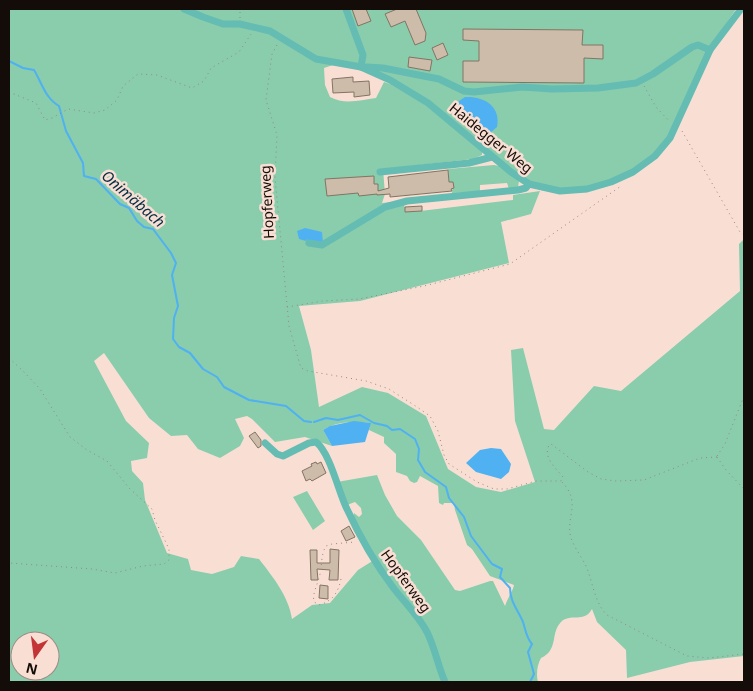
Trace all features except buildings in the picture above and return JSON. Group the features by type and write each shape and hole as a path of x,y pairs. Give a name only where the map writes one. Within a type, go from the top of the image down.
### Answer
{"street":[{"name":"Haidegger Weg","path":"184,9 203,18 223,24 240,24 270,31 316,59 361,67 390,80 428,103 511,172 529,184 549,190 573,190 601,186 617,180 642,166 655,156 670,138 710,50 741,9"},
{"path":"346,9 363,56 361,67 384,68 439,79 464,91 474,92 522,87 552,89 598,88 636,83 666,66 692,47 698,45 710,50"},
{"path":"380,172 469,163 492,157"},
{"path":"309,243 322,245 384,207 407,201 518,190 526,188 529,184"},
{"name":"Hopferweg","path":"265,443 277,454 283,456 309,443 316,442 322,446 344,502 363,541 391,585 425,629 445,682"}],"path":[{"path":"240,9 240,24"},
{"path":"9,92 36,104 44,120 52,118 68,109 94,113 105,110 117,100 123,86 138,74 157,75 192,88 204,81 211,68 238,52 254,27"},
{"name":"Hopferweg","path":"282,37 272,54 266,100 277,135 275,178 289,326 301,368 308,371 366,381 389,390 414,405 430,416 438,430 444,456 449,464 486,486 494,489 507,489 536,481 561,481"},
{"path":"642,80 656,107 675,126 681,129 740,232 744,235"},
{"path":"287,307 324,301 359,299 424,286 510,264 627,182"},
{"path":"9,563 92,569 115,573 143,566 164,564 169,560 169,550 152,509 130,489 106,461 70,437 40,390 10,360"},
{"path":"717,457 725,444 744,396"},
{"path":"717,457 700,458 644,480 616,481 601,478 588,472 551,444 548,445 546,450 548,458 562,477 561,481 567,487 572,499 572,538 588,572 599,607 607,615 687,656 710,658 744,654"},
{"path":"717,457 726,470 744,488"},
{"path":"341,580 335,596 328,602 320,605 314,602 323,550 326,546 363,541"}],"green space":[{"path":"9,9 736,9 712,45 675,126 663,147 642,166 622,178 587,189 560,191 529,184 511,172 428,103 390,80 361,67 347,64 339,63 324,68 325,85 330,97 341,101 376,98 384,82 390,84 424,104 482,151 482,155 473,159 383,169 385,194 382,203 403,201 405,208 412,212 513,200 513,195 540,191 531,214 501,222 509,263 360,301 299,306 311,350 319,407 362,387 388,393 426,416 448,469 476,487 501,492 535,482 515,421 511,350 523,348 544,429 554,430 594,386 621,391 740,291 739,244 744,239 744,656 690,662 627,678 626,650 597,622 592,609 585,616 564,619 558,626 550,651 541,658 537,673 538,682 447,682 426,628 376,561 353,518 354,513 359,517 362,514 361,508 355,502 347,505 337,482 377,475 385,495 397,516 421,540 455,590 460,591 493,581 505,606 514,585 490,576 472,549 467,545 454,503 444,503 443,505 439,503 438,486 420,476 417,482 414,483 407,476 396,472 396,454 384,443 384,437 369,430 370,423 346,422 323,430 332,446 305,437 275,442 247,416 235,419 244,438 240,446 220,458 198,449 187,435 171,436 149,418 104,353 94,361 126,421 149,443 147,458 131,461 132,471 143,483 145,500 167,553 188,559 191,570 212,574 234,567 241,556 259,559 284,595 292,619 312,605 330,603 358,570 374,560 425,629 445,682 9,682"},
{"path":"499,166 519,180 518,188 509,189 507,183 480,185 480,192 452,193 453,182 449,182 448,169"},
{"path":"307,491 325,521 313,530 293,497"}],"water":[{"path":"465,97 479,98 490,104 496,113 497,127 490,133 478,129 467,122 458,107 459,101"},
{"path":"305,228 322,232 323,243 299,239 297,231"},
{"path":"354,421 371,423 365,442 332,446 323,430 330,426"},
{"path":"501,449 511,464 509,472 501,479 476,472 466,463 480,450"}],"waterway":[{"name":"Onimäbach","path":"9,61 23,68 34,70 47,95 59,106 66,131 83,163 84,176 96,179 120,204 129,208 137,221 144,227 153,229 171,253 176,263 172,275 178,306 174,318 173,339 179,347 190,353 203,369 217,377 224,387 249,400 286,406 304,421 311,422"},
{"name":"Onimäbach","path":"314,422 326,418 338,420 360,415 392,430 400,429 415,439 419,449 418,460 425,472 446,487 449,498 464,517 471,536 492,564 502,569 500,577 510,588 513,602 532,644 528,652 534,674 530,682"}]}
